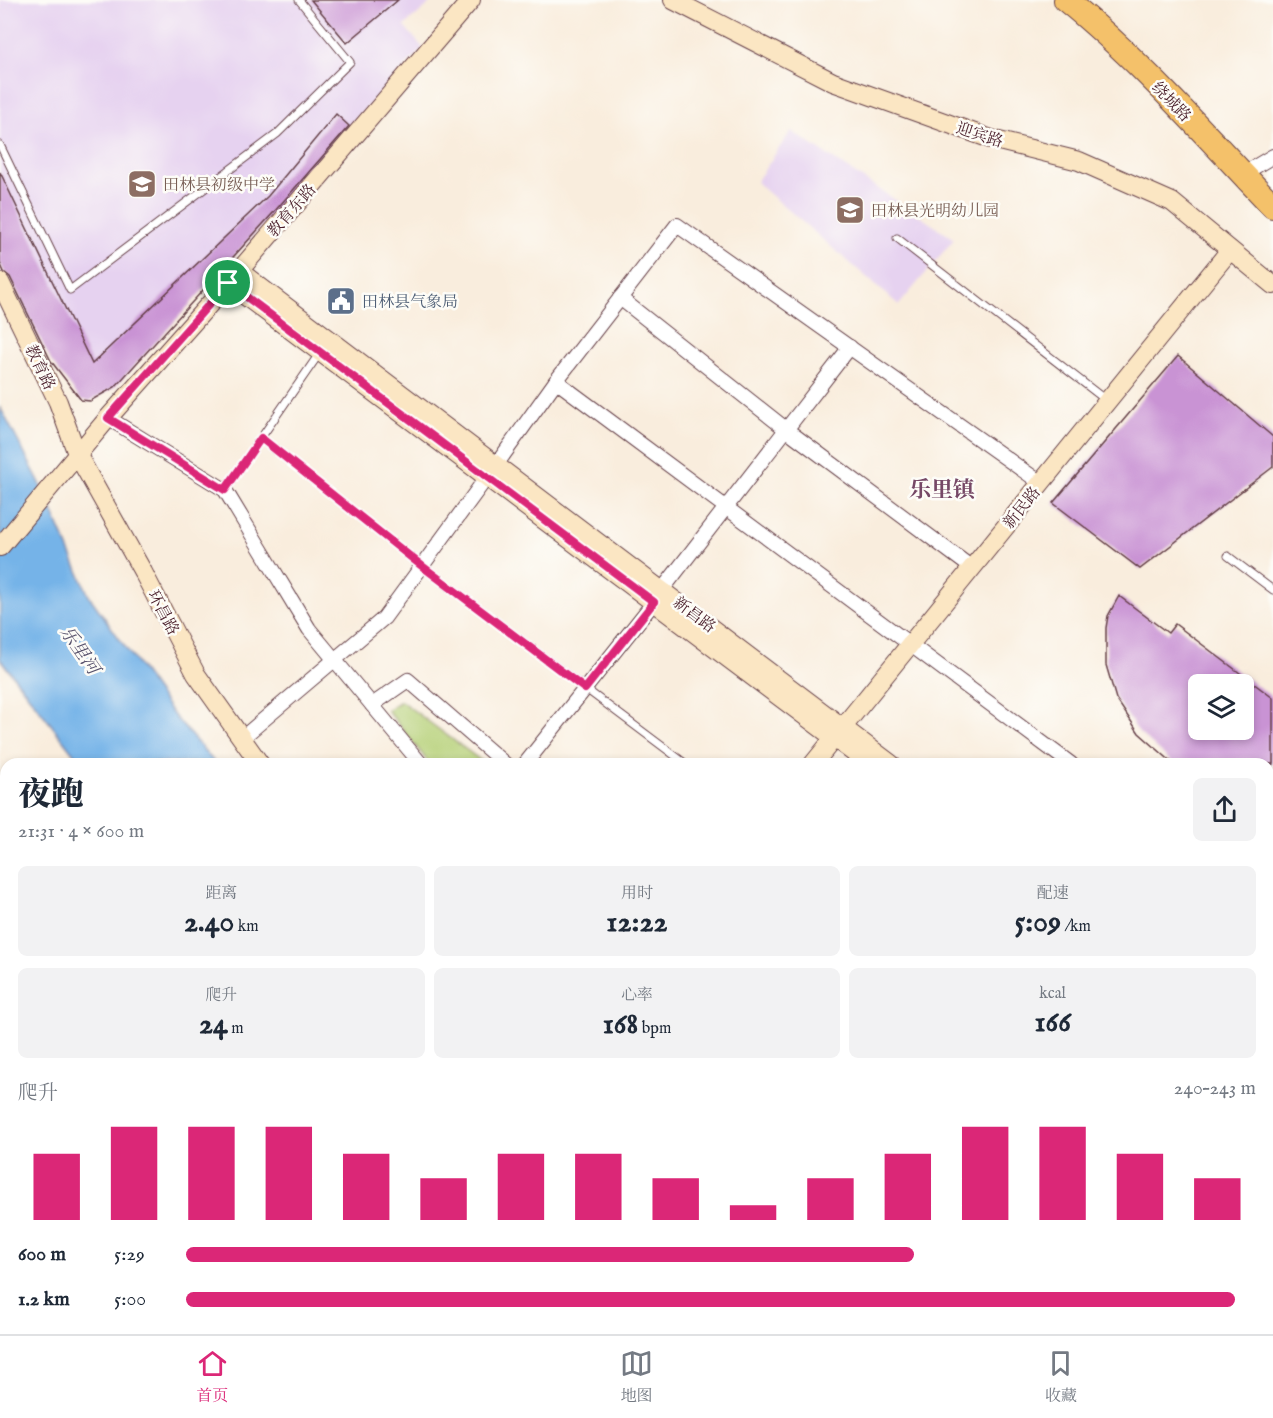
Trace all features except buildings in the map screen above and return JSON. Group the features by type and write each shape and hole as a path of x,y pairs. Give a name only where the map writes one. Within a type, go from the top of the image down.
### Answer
{"highway":[{"name":"绕城路","path":"1066,0 1087,17 1149,77 1273,206"}],"street":[{"name":"教育东路","path":"0,547 64,473 77,454 234,277 471,0"},
{"name":"迎宾路","path":"673,0 833,82 991,139 1079,161 1172,202 1273,285"},
{"path":"1242,174 1273,156"},
{"path":"242,738 336,661 384,618 556,381 676,225 1041,483"},
{"name":"新民路","path":"818,758 1230,250"},
{"name":"新昌路","path":"234,277 321,352 491,471"},
{"name":"新昌路","path":"234,277 839,732 881,758"},
{"name":"教育路","path":"0,282 58,402 77,454"},
{"path":"620,298 787,430 972,568"},
{"path":"530,758 727,508 850,347"},
{"path":"556,381 1063,758"},
{"path":"108,418 225,490 309,629 416,758"},
{"name":"环昌路","path":"77,454 143,572 196,674 256,758"},
{"path":"372,705 408,680 498,758"},
{"name":"新昌路","path":"839,732 863,758"}],"lane":[{"path":"0,145 70,291 278,134 350,62 299,0"},
{"path":"897,238 1107,401"},
{"path":"225,490 321,352"},
{"path":"261,438 422,566 678,758"},
{"path":"1228,556 1273,590"}],"shaded area":[{"name":"田林县初级中学","path":"0,0 434,0 404,26 423,48 349,126 335,114 268,196 92,364 0,172"},
{"name":"田林县光明幼儿园","path":"791,131 954,239 899,305 756,182"}],"green space":[{"path":"401,701 477,758 425,758 387,710"}],"water":[{"name":"乐里河","path":"0,407 39,481 89,596 175,717 211,758 77,758 0,659"}],"place":[{"name":"田林县初级中学","path":"142,184"},
{"name":"田林县光明幼儿园","path":"850,210"},
{"name":"田林县气象局","path":"341,301"}],"district":[{"name":"乐里镇","path":"942,489"}],"route":[{"path":"228,283 654,602 585,689 422,566 261,438 225,490 108,418 228,283"}]}
